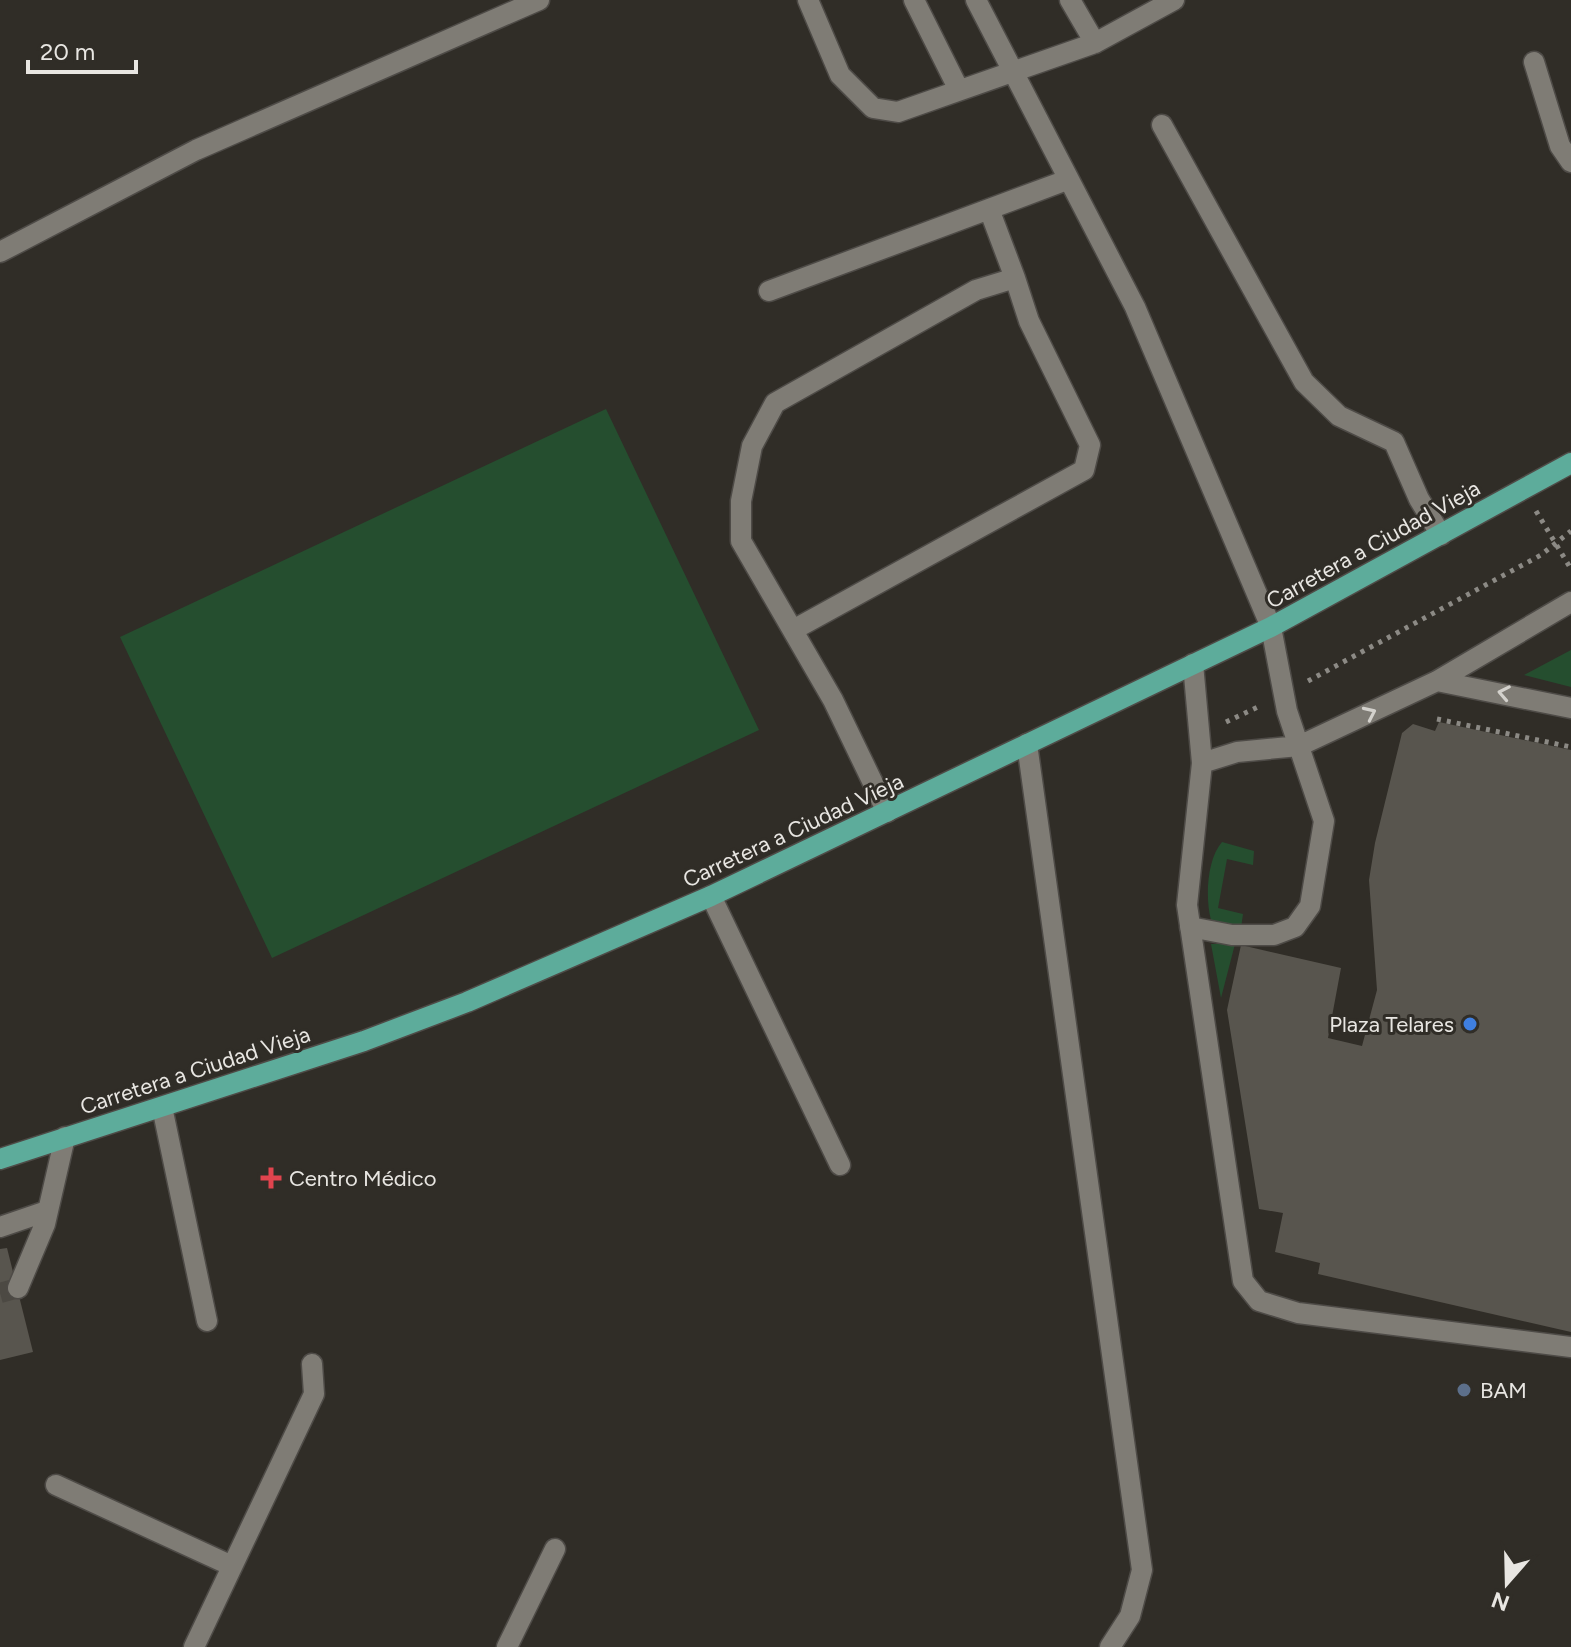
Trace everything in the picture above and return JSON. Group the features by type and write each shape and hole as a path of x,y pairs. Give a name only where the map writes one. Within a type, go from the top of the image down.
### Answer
{"main road":[{"name":"Carretera a Ciudad Vieja","path":"0,1159 364,1041 452,1007 711,896 1271,627 1571,463"}],"street":[{"path":"0,252 196,150 539,0"},
{"path":"808,0 840,75 873,108 898,112 1095,43 1174,0"},
{"path":"914,0 959,90"},
{"path":"976,0 1135,307 1271,627 1299,746 1324,821 1310,906 1295,927 1274,935 1232,935 1190,927"},
{"path":"1070,0 1095,43"},
{"path":"1534,62 1560,146 1571,162"},
{"path":"1162,125 1304,382 1339,416 1394,442 1419,499 1441,535"},
{"path":"769,291 1067,180"},
{"path":"793,630 1084,470 1090,445 1029,321 989,209"},
{"path":"887,812 833,700 741,541 741,501 752,446 775,403 976,290 1015,278"},
{"path":"1202,763 1237,752 1299,746 1437,681 1571,602"},
{"path":"1193,664 1202,763 1187,905 1243,1281 1259,1301 1298,1313 1571,1347"},
{"path":"1437,681 1571,708"},
{"path":"1027,744 1142,1570 1130,1616 1110,1647"},
{"path":"711,896 840,1165"},
{"path":"162,1107 207,1321"},
{"path":"18,1288 47,1211 65,1137"},
{"path":"0,1227 47,1211"},
{"path":"194,1647 314,1394 312,1364"},
{"path":"56,1485 232,1566"},
{"path":"507,1647 555,1549"}],"path":[{"path":"1523,490 1571,569"},
{"path":"1200,734 1285,694 1541,555 1571,531"},
{"path":"1437,719 1571,747"}],"green space":[{"path":"606,409 759,730 272,958 120,637"},
{"path":"1571,650 1571,687 1524,675"},
{"path":"1222,842 1254,851 1253,865 1227,859 1218,908 1243,914 1241,928 1211,920 1209,879 1213,858"},
{"path":"1211,944 1235,944 1221,998"}],"building":[{"name":"Plaza Telares","path":"1439,722 1571,750 1571,1332 1318,1274 1320,1263 1275,1252 1283,1213 1259,1209 1227,1010 1241,945 1341,968 1328,1038 1362,1046 1377,990 1369,880 1375,843 1402,733 1413,724 1435,731"},
{"path":"7,1248 33,1352 0,1360 0,1249"}],"tunnel":[{"path":"0,1293 18,1288"}],"place":[{"name":"Plaza Telares","path":"1470,1024"},
{"name":"Centro Médico","path":"271,1178"},
{"name":"BAM","path":"1464,1390"}]}
